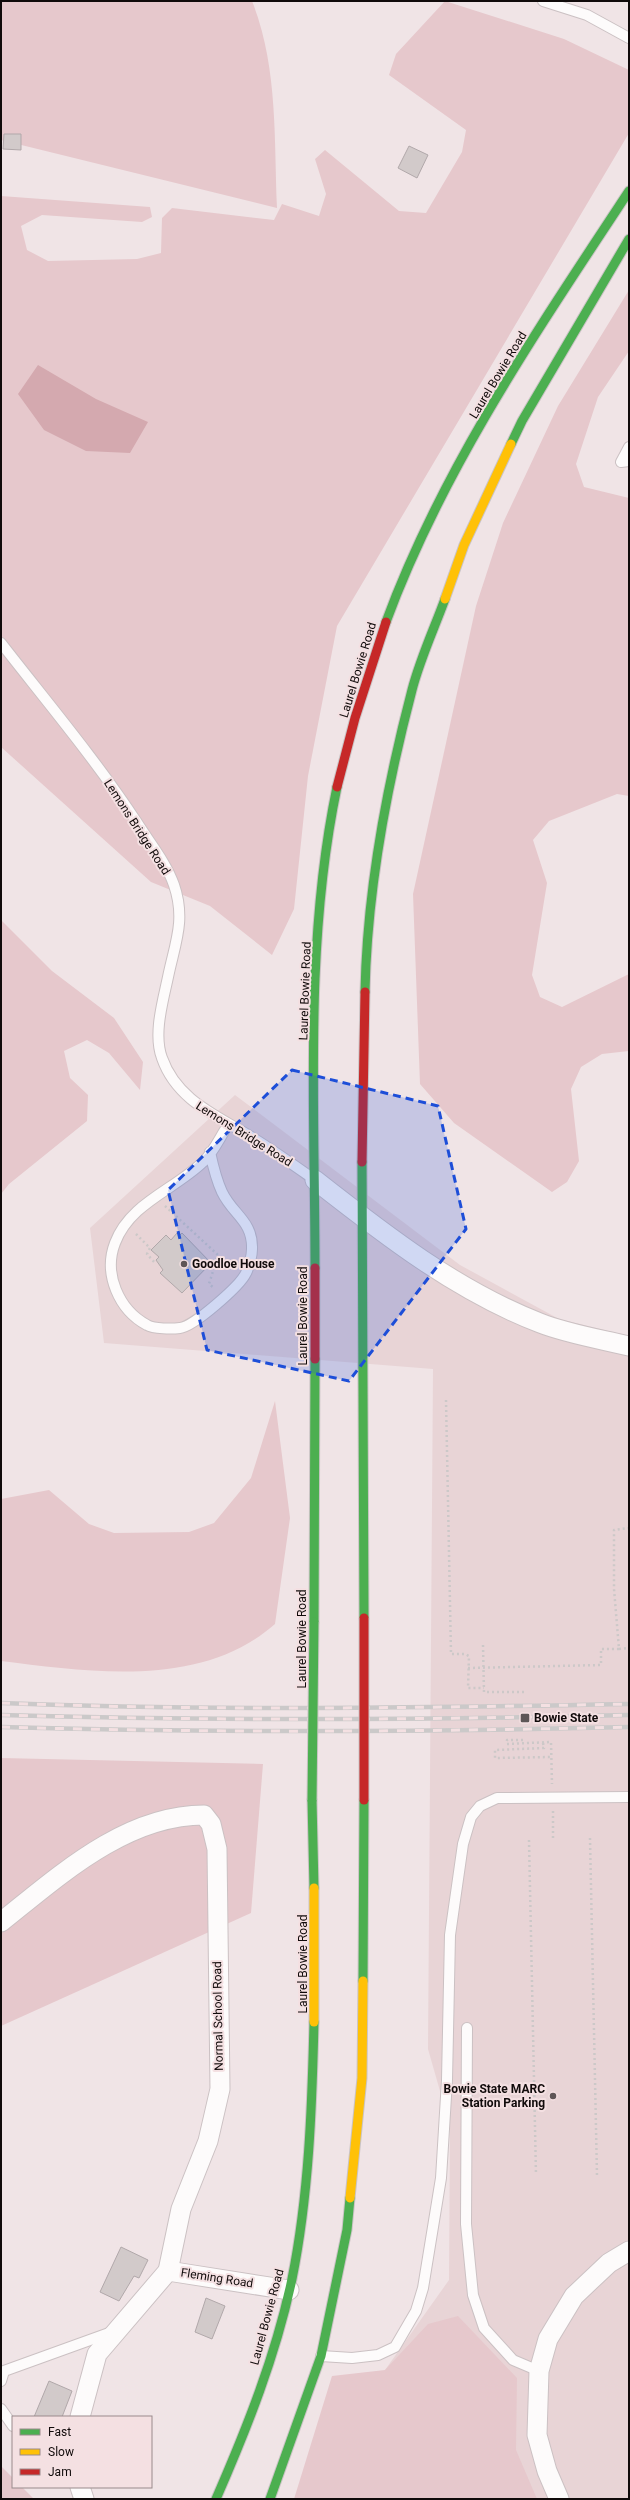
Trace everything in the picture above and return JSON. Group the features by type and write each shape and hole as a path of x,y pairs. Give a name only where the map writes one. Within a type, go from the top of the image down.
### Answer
{"main road":[{"name":"Laurel Bowie Road","path":"216,2499 244,2435 289,2290 308,2154 315,2059 312,1800 314,1622 314,1050 317,956 323,880 336,792 365,686 386,620 427,527 460,462 515,368 629,191"},
{"path":"270,2499 321,2356 347,2230 358,2135 362,2078 364,1989 364,1618 361,1216 366,937 377,850 412,689 464,545 522,421 629,238"}],"street":[{"name":"Lemons Bridge Road","path":"315,1180 361,1216 434,1268 484,1298 542,1324 629,1346"},
{"name":"Normal School Road","path":"1,1922 77,1863 129,1834 163,1820 186,1815 204,1815 211,1824 217,1849 220,2089 208,2141 181,2210 168,2271 97,2354 80,2416"},
{"path":"559,2499 547,2471 537,2435 539,2371 548,2339 574,2296 609,2263 629,2251"},
{"name":"Fleming Road","path":"168,2271 289,2290"},
{"path":"80,2488 84,2499"}],"lane":[{"path":"543,1 587,15 629,38"},
{"path":"629,447 621,462 629,461"},
{"name":"Lemons Bridge Road","path":"1,643 112,785 165,865 173,884 181,912 180,926 162,1010 158,1041 162,1058 170,1073 195,1105 252,1138 315,1180"},
{"path":"210,1152 215,1176 223,1194 250,1229 252,1250 246,1274 224,1298 209,1311 181,1328 148,1326 126,1310 114,1287 111,1267 114,1243 126,1224 154,1196 203,1162 228,1125"},
{"path":"321,2356 352,2358 384,2352 395,2347 416,2311 423,2288 441,2178 447,2080 450,1935 466,1830 471,1817 480,1806 497,1798 629,1797"},
{"path":"467,2028 466,2224 473,2295 484,2328 513,2360 539,2371"},
{"path":"1,2381 4,2371 116,2330"},
{"path":"1,2409 12,2425"}],"path":[{"path":"154,1196 218,1255 210,1284 224,1298"},
{"path":"126,1224 150,1248 148,1254 156,1264"},
{"path":"446,1400 451,1654 465,1654 469,1656 468,1688 484,1688"},
{"path":"619,1648 614,1589 614,1530 629,1528"},
{"path":"483,1646 484,1692 524,1692"},
{"path":"468,1668 601,1665 600,1649 629,1648"},
{"path":"524,1740 507,1740 508,1744 551,1742 551,1750"},
{"path":"543,1743 544,1748 495,1750 495,1758 551,1757"},
{"path":"590,1838 597,2176"},
{"path":"529,1840 536,2175"}],"highlighted area":[{"path":"292,1070 438,1106 466,1229 349,1381 207,1350 168,1190"}],"shaded area":[{"path":"1,1 252,1 260,26 271,77 275,129 277,208 1,140"},
{"path":"445,1 564,39 629,70 629,133 337,626 308,776 294,909 272,955 210,906 151,882 1,747 1,196 150,207 152,217 142,222 42,215 21,226 27,250 48,261 137,259 161,253 162,218 172,208 274,220 282,204 319,216 326,194 315,159 325,150 399,211 426,213 462,152 466,130 389,75 396,54"},
{"path":"629,290 629,351 598,397 576,464 584,487 629,498 629,796 617,794 549,821 533,840 547,883 532,975 540,997 562,1007 629,974 629,1051 602,1054 581,1067 571,1089 579,1161 567,1182 552,1192 454,1123 420,1084 413,894 476,606 503,523 558,406"},
{"path":"38,365 96,399 148,422 130,453 86,451 44,430 18,394"},
{"path":"1,920 52,971 114,1018 143,1062 140,1090 109,1053 87,1040 64,1051 70,1078 88,1095 87,1121 9,1184 1,1194"},
{"path":"235,1095 460,1265 559,1319 629,1336 629,2499 301,2499 385,2370 449,2280 450,2126 428,2049 433,1369 104,1343 90,1228"},
{"path":"275,1401 290,1518 275,1624 246,1645 214,1659 180,1667 144,1671 108,1671 71,1669 1,1661 1,1499 49,1490 89,1524 114,1533 189,1532 214,1523 251,1478"},
{"path":"1,1758 263,1764 251,1913 1,2026"},
{"path":"458,2316 517,2378 516,2450 537,2499 294,2499 332,2376 385,2370 428,2324"},
{"path":"1,2466 12,2477 12,2488 23,2488 34,2499 1,2499"}],"building":[{"path":"4,134 21,134 21,150 3,149"},
{"path":"409,146 428,155 417,178 398,168"},
{"name":"Goodloe House","path":"177,1233 180,1235 182,1233 211,1263 182,1293 160,1273 163,1270 156,1260 159,1257 151,1250 166,1235 171,1240"},
{"path":"121,2247 148,2260 139,2278 134,2276 119,2301 100,2292"},
{"path":"206,2298 225,2306 212,2339 195,2332"},
{"path":"49,2381 72,2391 62,2416 34,2416"}],"railway":[{"path":"1,1703 79,1706 236,1708 394,1708 629,1704"},
{"path":"1,1715 315,1719 629,1715"},
{"path":"1,1727 315,1731 629,1727"}],"traffic: fast":[{"path":"386,622 409,565 435,509 464,454 495,400 561,294 629,191"},
{"path":"511,444 522,421 629,239"},
{"path":"365,992 374,878 386,802 415,678 445,599"},
{"path":"315,1268 313,1087 316,966 320,906 327,846 337,787"},
{"path":"362,1162 364,1618"},
{"path":"314,1622 315,1359"},
{"path":"312,1800 314,1622"},
{"path":"312,1800 314,1888"},
{"path":"363,1981 364,1800"},
{"path":"216,2499 260,2391 278,2335 292,2279 298,2247 309,2151 314,2022"},
{"path":"270,2499 321,2356 347,2230 350,2198"}],"traffic: slow":[{"path":"445,599 464,545 511,444"},
{"path":"314,1888 314,2022"},
{"path":"350,2198 362,2078 363,1981"}],"traffic: jam":[{"path":"337,787 355,718 386,622"},
{"path":"362,1162 365,992"},
{"path":"315,1268 315,1359"},
{"path":"364,1618 364,1800"}],"place":[{"name":"Goodloe House","path":"184,1264"},
{"name":"Bowie State","path":"525,1718"},
{"name":"Bowie State MARC Station Parking","path":"553,2096"}]}
